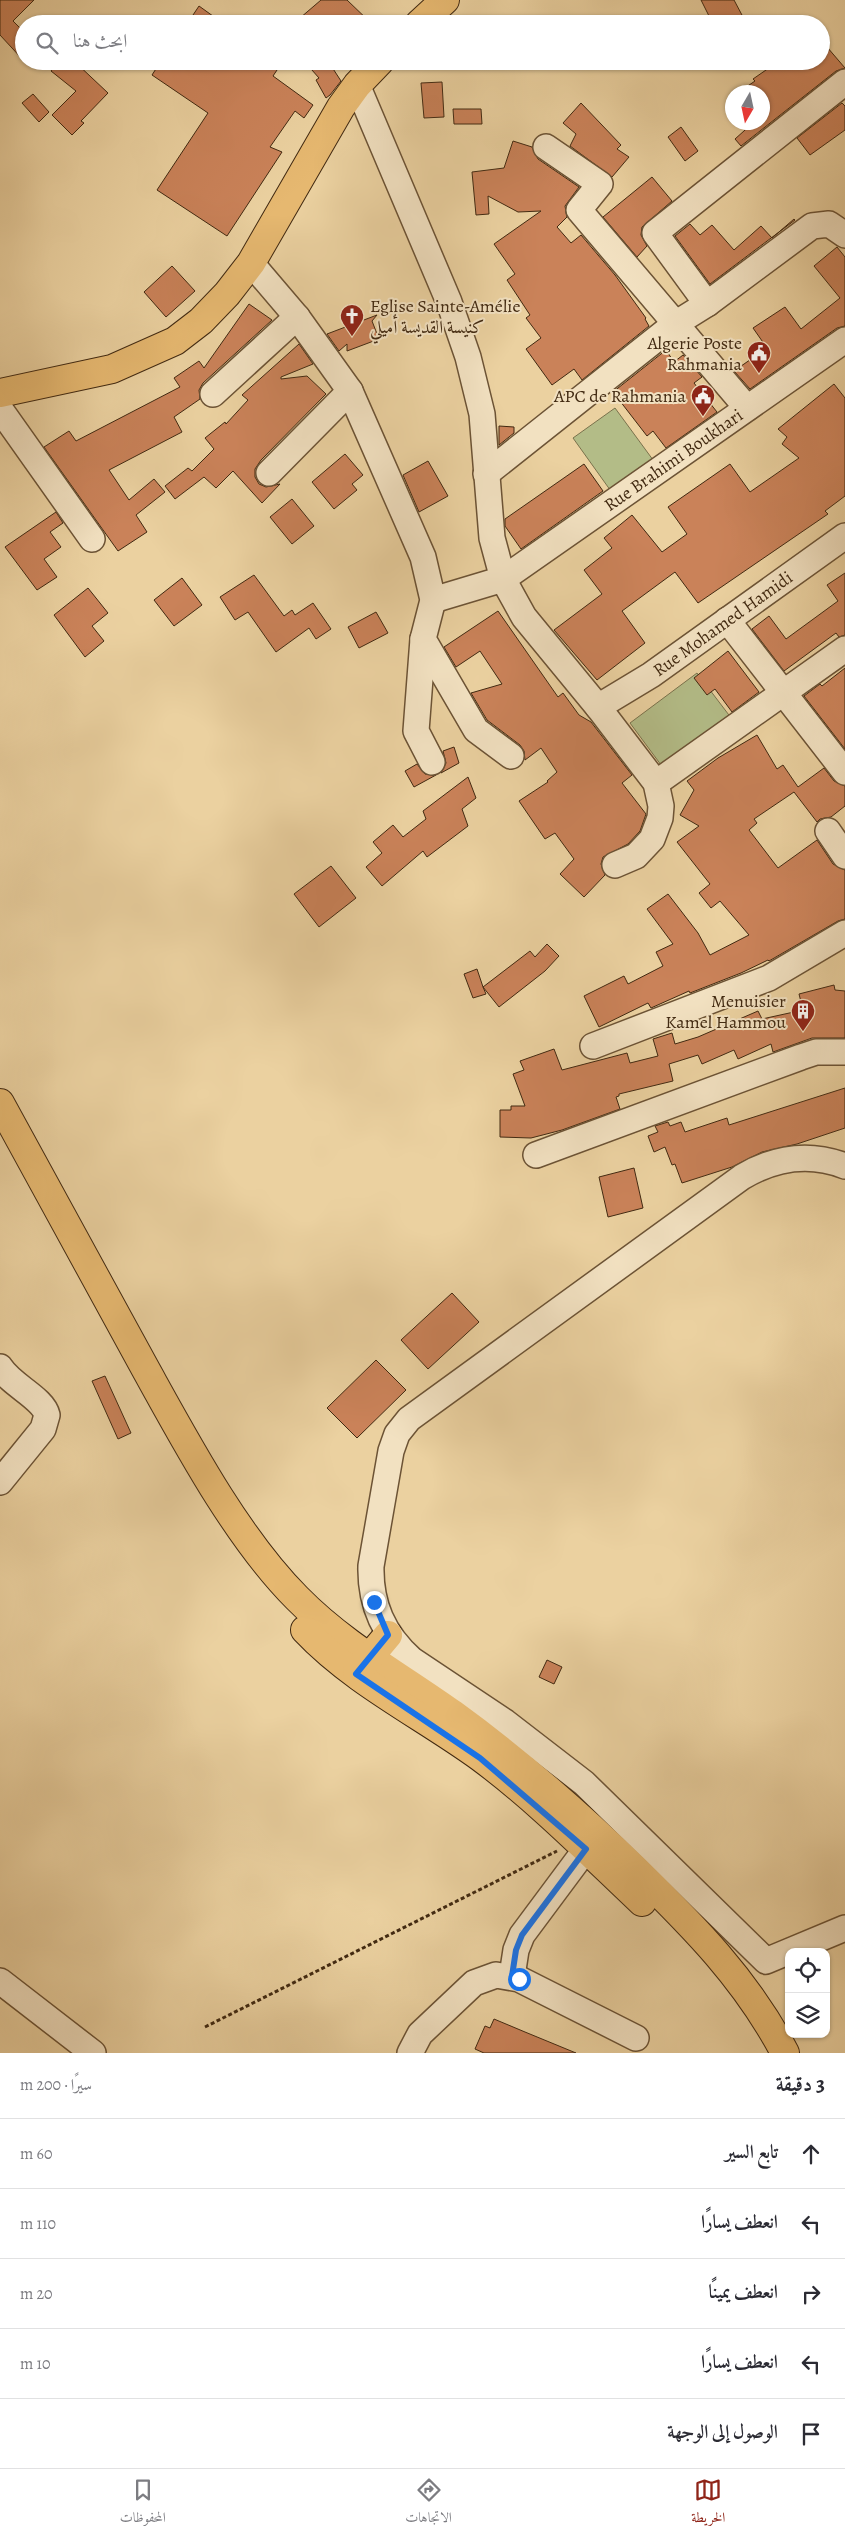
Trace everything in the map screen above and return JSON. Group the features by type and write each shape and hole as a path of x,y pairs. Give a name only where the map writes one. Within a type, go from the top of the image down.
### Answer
{"main road":[{"path":"429,15 445,0"},
{"path":"0,392 112,370 175,341 201,321 221,301 251,263 341,107 357,85 371,70"},
{"path":"0,1102 165,1404 214,1486 263,1560 279,1580 314,1614 362,1666 480,1758 581,1845 705,1964 740,2009 766,2053"},
{"path":"0,1139 148,1407 234,1547 256,1576 313,1639 362,1666 412,1686 490,1741 527,1770 599,1834 719,1953 754,2000 785,2053"},
{"path":"362,1666 388,1635"}],"street":[{"path":"706,304 655,233 845,82"},
{"path":"357,85 459,329 482,414 492,538 503,579 524,617 598,707 656,783 659,794 660,818 652,839 636,856 615,865"},
{"path":"546,147 600,184 579,210 747,408"},
{"path":"486,474 675,324 706,304 812,226 829,224 845,235"},
{"path":"251,263 296,317 350,391 423,557 433,600 422,639 416,730 432,762"},
{"path":"213,394 296,317"},
{"name":"Rue Brahimi Boukhari","path":"433,600 503,579 845,340"},
{"path":"269,473 350,391"},
{"path":"0,409 92,539"},
{"name":"Rue Mohamed Hamidi","path":"598,707 651,675 845,536"},
{"path":"727,620 785,692 845,772"},
{"path":"422,639 476,730 511,756"},
{"path":"656,783 845,649"},
{"path":"828,831 845,856"},
{"path":"593,1046 769,978 845,933"},
{"path":"536,1155 801,1057 816,1052 845,1052"},
{"path":"845,1166 820,1159 787,1159 756,1169 742,1177 409,1419 397,1434 390,1452 371,1566 374,1602 388,1635 412,1660 505,1722 584,1783 766,1961 845,1928"},
{"path":"0,1367 16,1386 40,1402 47,1415 43,1429 0,1482"},
{"path":"512,1976 516,1950 522,1935 581,1845"},
{"path":"413,2052 420,2034 474,1983 488,1976 512,1976 636,2038"},
{"path":"0,1981 93,2053"}],"path":[{"path":"205,2027 581,1845"}],"green space":[{"path":"615,408 656,464 613,494 573,438"},
{"path":"697,673 735,723 667,773 630,723"}],"building":[{"path":"0,0 34,0 19,15 15,15 13,21 15,23 15,51 0,35"},
{"path":"321,0 347,0 363,15 304,15"},
{"path":"701,0 734,0 742,15 708,15"},
{"path":"199,6 212,15 193,15"},
{"path":"830,50 845,68 836,71 770,123 770,85 749,85 755,81 753,79 766,70 830,70"},
{"path":"84,70 108,93 81,121 84,123 72,135 52,115 76,91 51,71"},
{"path":"155,70 277,70 273,76 313,105 304,118 295,111 270,147 282,152 227,236 157,190 208,113 152,75"},
{"path":"312,70 334,70 341,81 326,98 316,80 319,78"},
{"path":"442,82 444,117 424,118 421,83"},
{"path":"33,94 49,112 39,122 22,103"},
{"path":"581,103 621,145 617,149 629,157 612,177 570,146 576,134 563,123"},
{"path":"842,103 845,106 845,130 810,155 797,138"},
{"path":"453,109 481,109 482,124 454,124"},
{"path":"681,127 698,151 685,161 668,137"},
{"path":"745,130 761,130 741,146 735,139"},
{"path":"513,141 532,147 538,159 579,187 565,206 567,217 557,227 571,243 581,235 615,275 646,318 649,326 582,380 574,369 552,385 526,349 541,338 526,318 530,315 507,280 515,274 494,244 541,211 518,212 488,196 489,214 476,215 472,172 504,168"},
{"path":"652,177 672,201 642,227 641,235 647,246 637,257 603,217"},
{"path":"690,224 700,235 712,225 734,250 761,226 772,238 710,284 675,236"},
{"path":"837,247 845,257 845,326 837,328 750,389 734,371 767,348 753,328 785,307 801,329 840,298 814,266"},
{"path":"172,266 195,291 166,317 144,292"},
{"path":"249,304 272,320 203,383 199,390 200,399 174,417 182,432 109,470 129,500 154,479 165,492 136,515 147,532 118,551 44,447 69,431 76,441 180,387 174,378 199,361 204,368"},
{"name":"Eglise Sainte-Amélie كنيسة القديسة أميلي","path":"377,315 372,321 379,339 347,351 347,344 339,351 327,334"},
{"path":"299,344 313,364 281,377 281,379 307,376 326,394 261,460 255,469 255,477 259,484 266,487 280,484 262,503 233,471 216,488 204,477 175,499 165,486 188,468 192,471 214,449 205,438 225,422 226,424 248,400 242,395"},
{"path":"666,350 674,362 683,355 702,377 694,383 717,412 666,448 653,431 647,436 613,392"},
{"path":"834,384 845,398 845,496 825,511 828,514 698,603 675,572 622,611 645,643 597,680 554,630 602,594 584,570 612,548 604,538 632,515 662,552 687,534 668,507 730,464 750,492 799,458 782,444 787,437 778,429"},
{"path":"499,426 514,427 514,433 499,445"},
{"path":"345,454 363,475 352,484 357,490 334,509 312,482"},
{"path":"428,461 448,496 419,512 403,475"},
{"path":"584,464 603,491 521,549 505,526 505,519"},
{"path":"292,499 314,526 292,544 270,517"},
{"path":"56,512 63,523 50,532 61,547 44,559 57,577 37,590 5,547"},
{"path":"845,573 845,635 839,637 836,633 784,671 752,629 769,616 786,639 838,601 827,585"},
{"path":"254,575 284,616 292,610 295,615 313,603 331,629 316,639 309,628 276,652 248,612 235,620 220,597"},
{"path":"182,578 202,605 174,626 154,600"},
{"path":"88,588 108,613 92,626 104,641 85,657 54,615"},
{"path":"498,611 558,697 563,693 579,715 591,722 632,775 622,783 646,814 640,831 628,844 603,857 601,864 605,875 584,897 560,874 574,859 555,833 545,839 519,801 548,782 557,772 541,748 525,760 524,751 520,745 487,720 471,693 502,684 480,651 456,667 444,647"},
{"path":"376,612 388,633 359,648 348,627"},
{"path":"728,651 759,692 732,712 715,689 707,695 694,678"},
{"path":"845,668 845,749 804,696 820,684 822,686"},
{"path":"757,735 777,769 783,765 798,787 824,768 834,781 845,786 845,806 831,817 820,819 817,822 794,792 754,819 757,823 749,830 778,868 817,840 833,864 845,870 845,919 838,921 769,961 690,993 689,991 651,1008 648,1003 599,1027 584,996 624,976 628,984 663,966 656,952 673,944 647,909 668,894 698,933 710,955 749,935 720,901 711,908 699,893 710,884 677,842 699,826 680,815 694,790 687,781 718,758"},
{"path":"454,747 459,763 441,773 446,763 443,751"},
{"path":"417,764 425,774 436,775 414,787 405,771"},
{"path":"468,777 476,798 462,809 468,826 427,857 423,851 382,886 366,867 382,853 373,842 393,825 403,837 426,819 423,811"},
{"path":"331,866 356,898 319,927 294,894"},
{"path":"547,944 559,956 545,971 499,1007 483,987 530,951 535,957"},
{"path":"477,969 486,994 473,998 464,974"},
{"path":"834,985 835,990 845,991 845,1038 812,1038 773,1052 771,1044 738,1059 734,1050 702,1064 698,1055 669,1064 673,1081 619,1094 616,1097 620,1109 562,1130 531,1138 500,1137 500,1110 511,1110 511,1106 525,1106 513,1074 524,1070 520,1061 554,1049 562,1070 627,1053 630,1063 658,1056 653,1039 672,1033 675,1044 698,1037 758,1011 762,1019 803,1010 799,994"},
{"path":"845,1088 845,1128 797,1144 762,1152 732,1167 682,1183 675,1164 672,1165 665,1147 654,1152 648,1136 658,1132 655,1126 668,1122 670,1126 681,1122 685,1132 727,1118 729,1125"},
{"path":"634,1168 643,1208 608,1217 599,1177"},
{"path":"452,1293 479,1322 428,1369 401,1340"},
{"path":"376,1360 406,1390 357,1438 327,1408"},
{"path":"105,1376 131,1433 118,1439 92,1381"},
{"path":"547,1660 562,1667 554,1684 539,1677"},
{"path":"494,2019 576,2053 484,2053 475,2049 485,2026 490,2028"}],"place":[{"name":"Eglise Sainte-Amélie كنيسة القديسة أميلي","path":"352,337"},
{"name":"Algerie Poste Rahmania","path":"759,374"},
{"name":"APC de Rahmania","path":"703,417"},
{"name":"Menuisier Kamel Hammou","path":"803,1032"}],"route":[{"path":"374,1602 388,1635 356,1674 480,1758 586,1849 522,1935 516,1950 512,1976 519,1979"}]}
